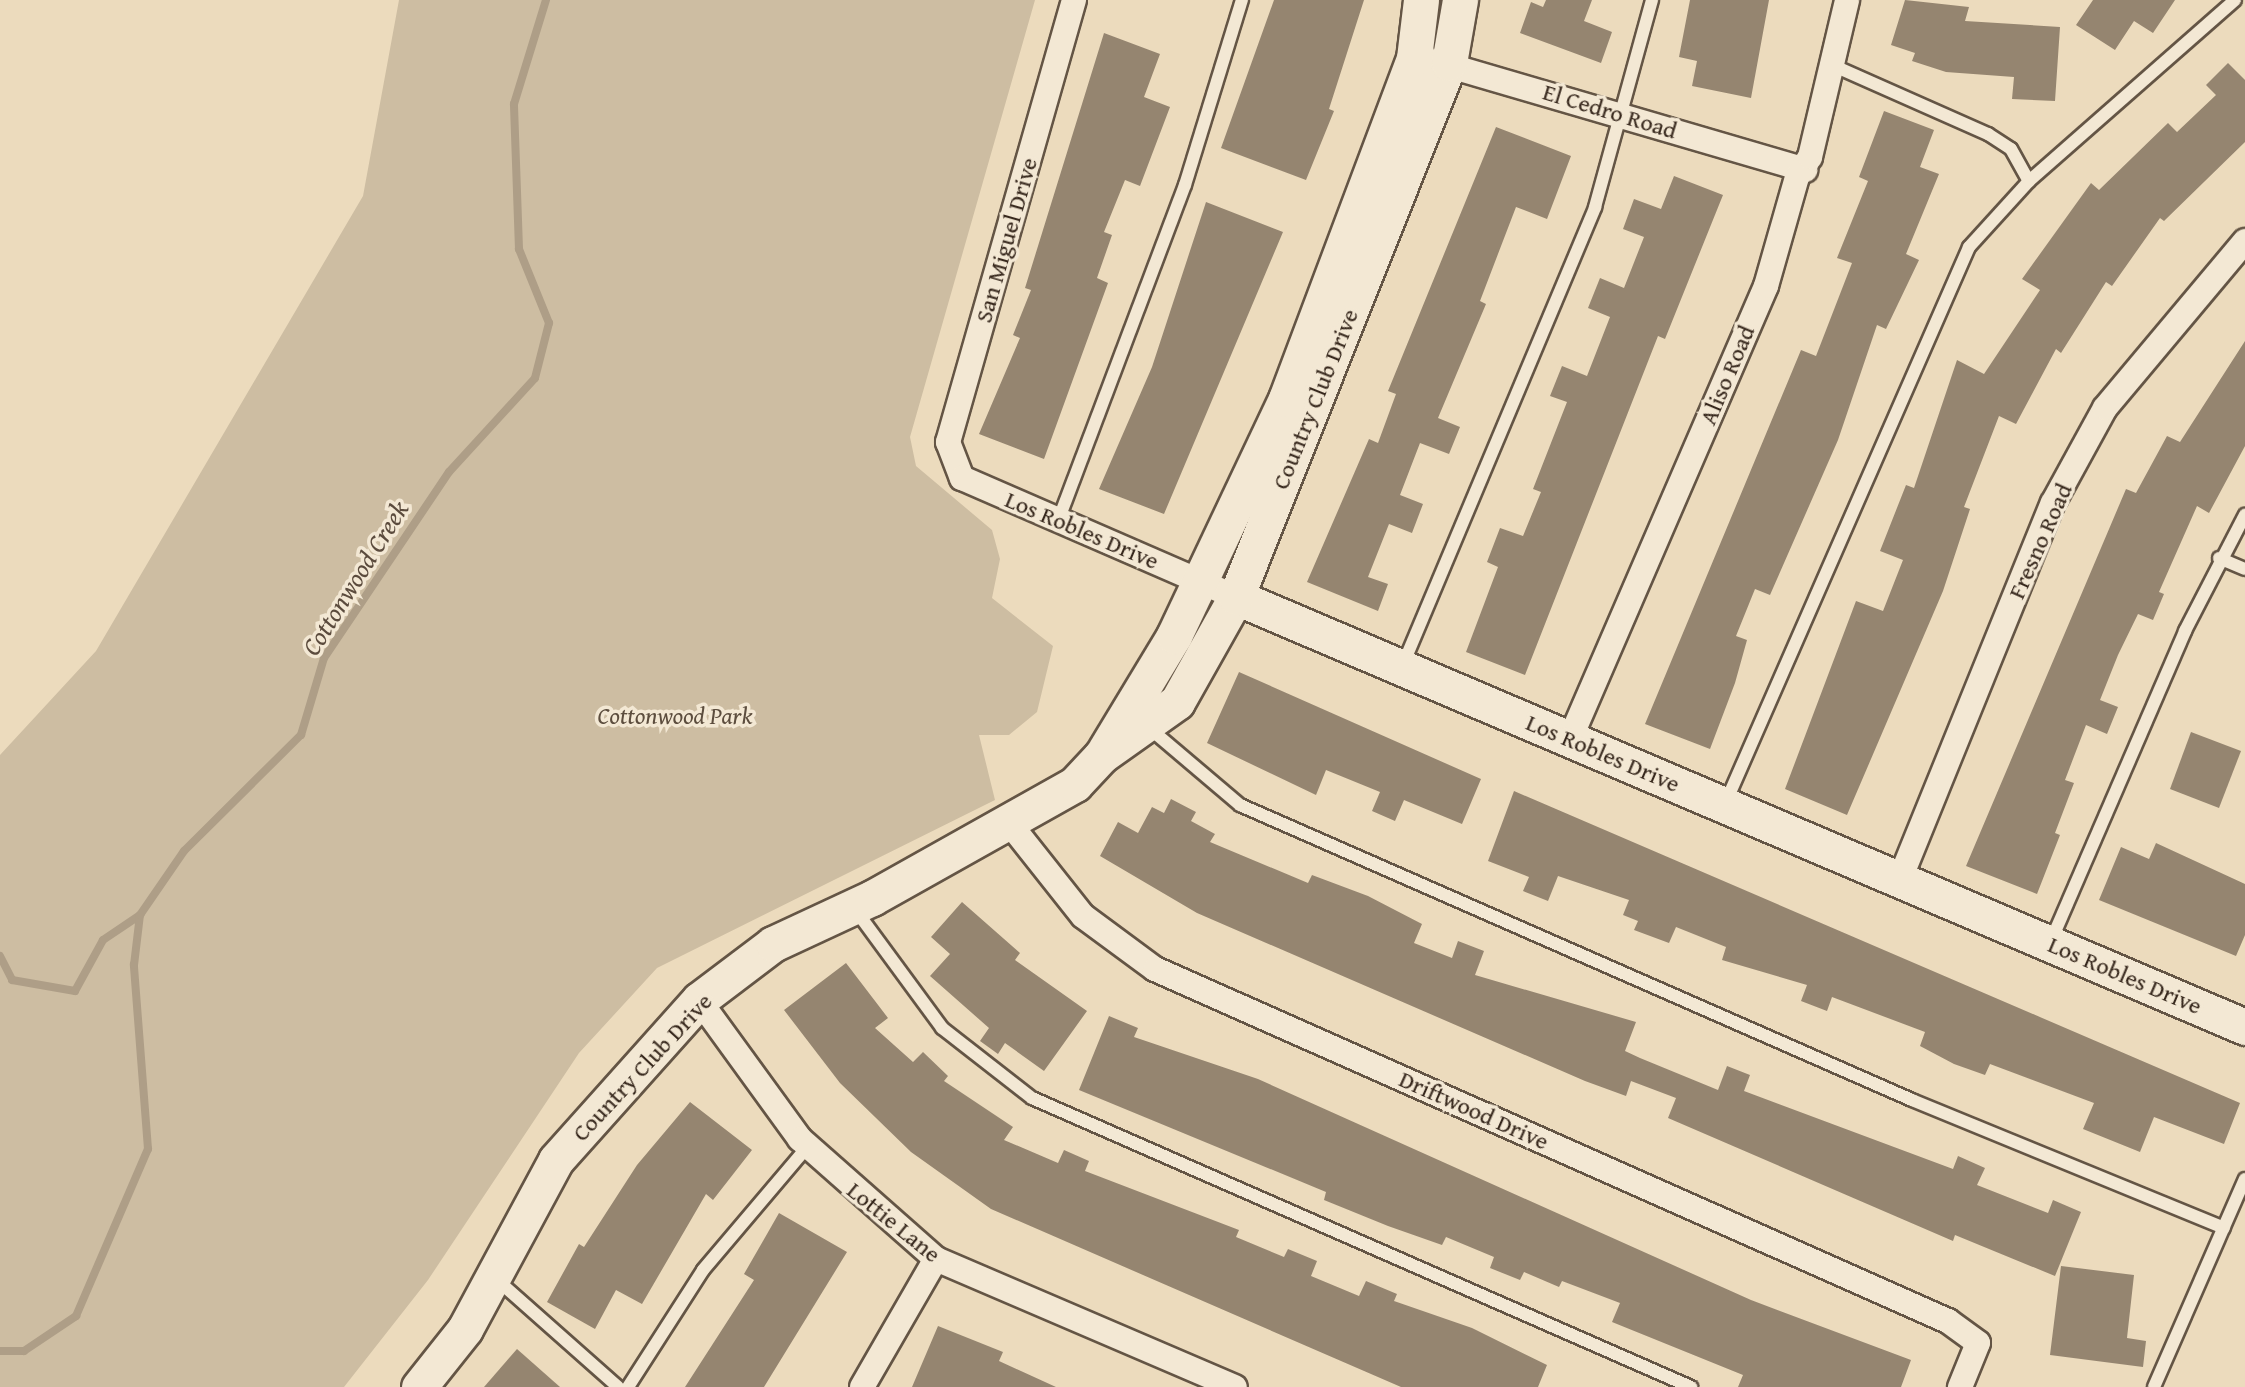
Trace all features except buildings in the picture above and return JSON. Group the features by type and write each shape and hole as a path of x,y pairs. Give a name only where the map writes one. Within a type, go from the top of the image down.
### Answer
{"street":[{"name":"San Miguel Drive","path":"962,478 948,442 1074,0"},
{"name":"Country Club Drive","path":"419,1387 465,1329 556,1160 699,1000 773,944 853,907 1010,824 1075,784 1101,756 1174,636 1286,399 1414,58 1421,0"},
{"name":"Country Club Drive","path":"1101,756 1177,702 1236,597 1449,63 1461,0"},
{"name":"Aliso Road","path":"1570,739 1766,286 1797,177 1805,170 1847,0"},
{"name":"El Cedro Road","path":"1414,58 1449,63 1805,170"},
{"name":"Fresno Road","path":"1900,879 2053,503 2105,408 2245,241"},
{"name":"Los Robles Drive","path":"962,478 2245,1027"},
{"name":"Driftwood Drive","path":"1010,824 1083,916 1155,968 1948,1321 1978,1343 1960,1387"},
{"name":"Lottie Lane","path":"699,1000 808,1146 936,1259 1236,1387"},
{"path":"862,1387 936,1259"}],"lane":[{"path":"1058,521 1185,185 1242,0"},
{"path":"1402,667 1595,207 1625,115 1652,0"},
{"path":"1725,805 1959,263 1979,232 2029,181 2235,0"},
{"path":"1832,65 1988,134 2011,149 2029,181"},
{"path":"2050,943 2218,558 2245,515"},
{"path":"2218,558 2245,569"},
{"path":"1146,725 1240,804 1912,1100 2224,1228"},
{"path":"853,907 942,1028 1032,1098 1691,1387"},
{"path":"628,1387 703,1270 808,1146"},
{"path":"2154,1387 2245,1179"},
{"path":"494,1277 618,1387"}],"green space":[{"name":"Cottonwood Park","path":"399,0 1035,0 910,437 916,466 992,530 1000,559 992,598 1053,646 1037,712 1009,735 979,735 995,800 657,968 579,1053 428,1280 344,1387 0,1387 0,755 96,651 363,196"}],"waterway":[{"name":"Cottonwood Creek","path":"0,1351 24,1351 76,1316 148,1149 134,965 140,915 184,851 301,735 324,658 449,472 535,378 549,323 519,249 514,104 546,0"},
{"path":"0,956 12,980 75,991 103,940 140,915"}]}
